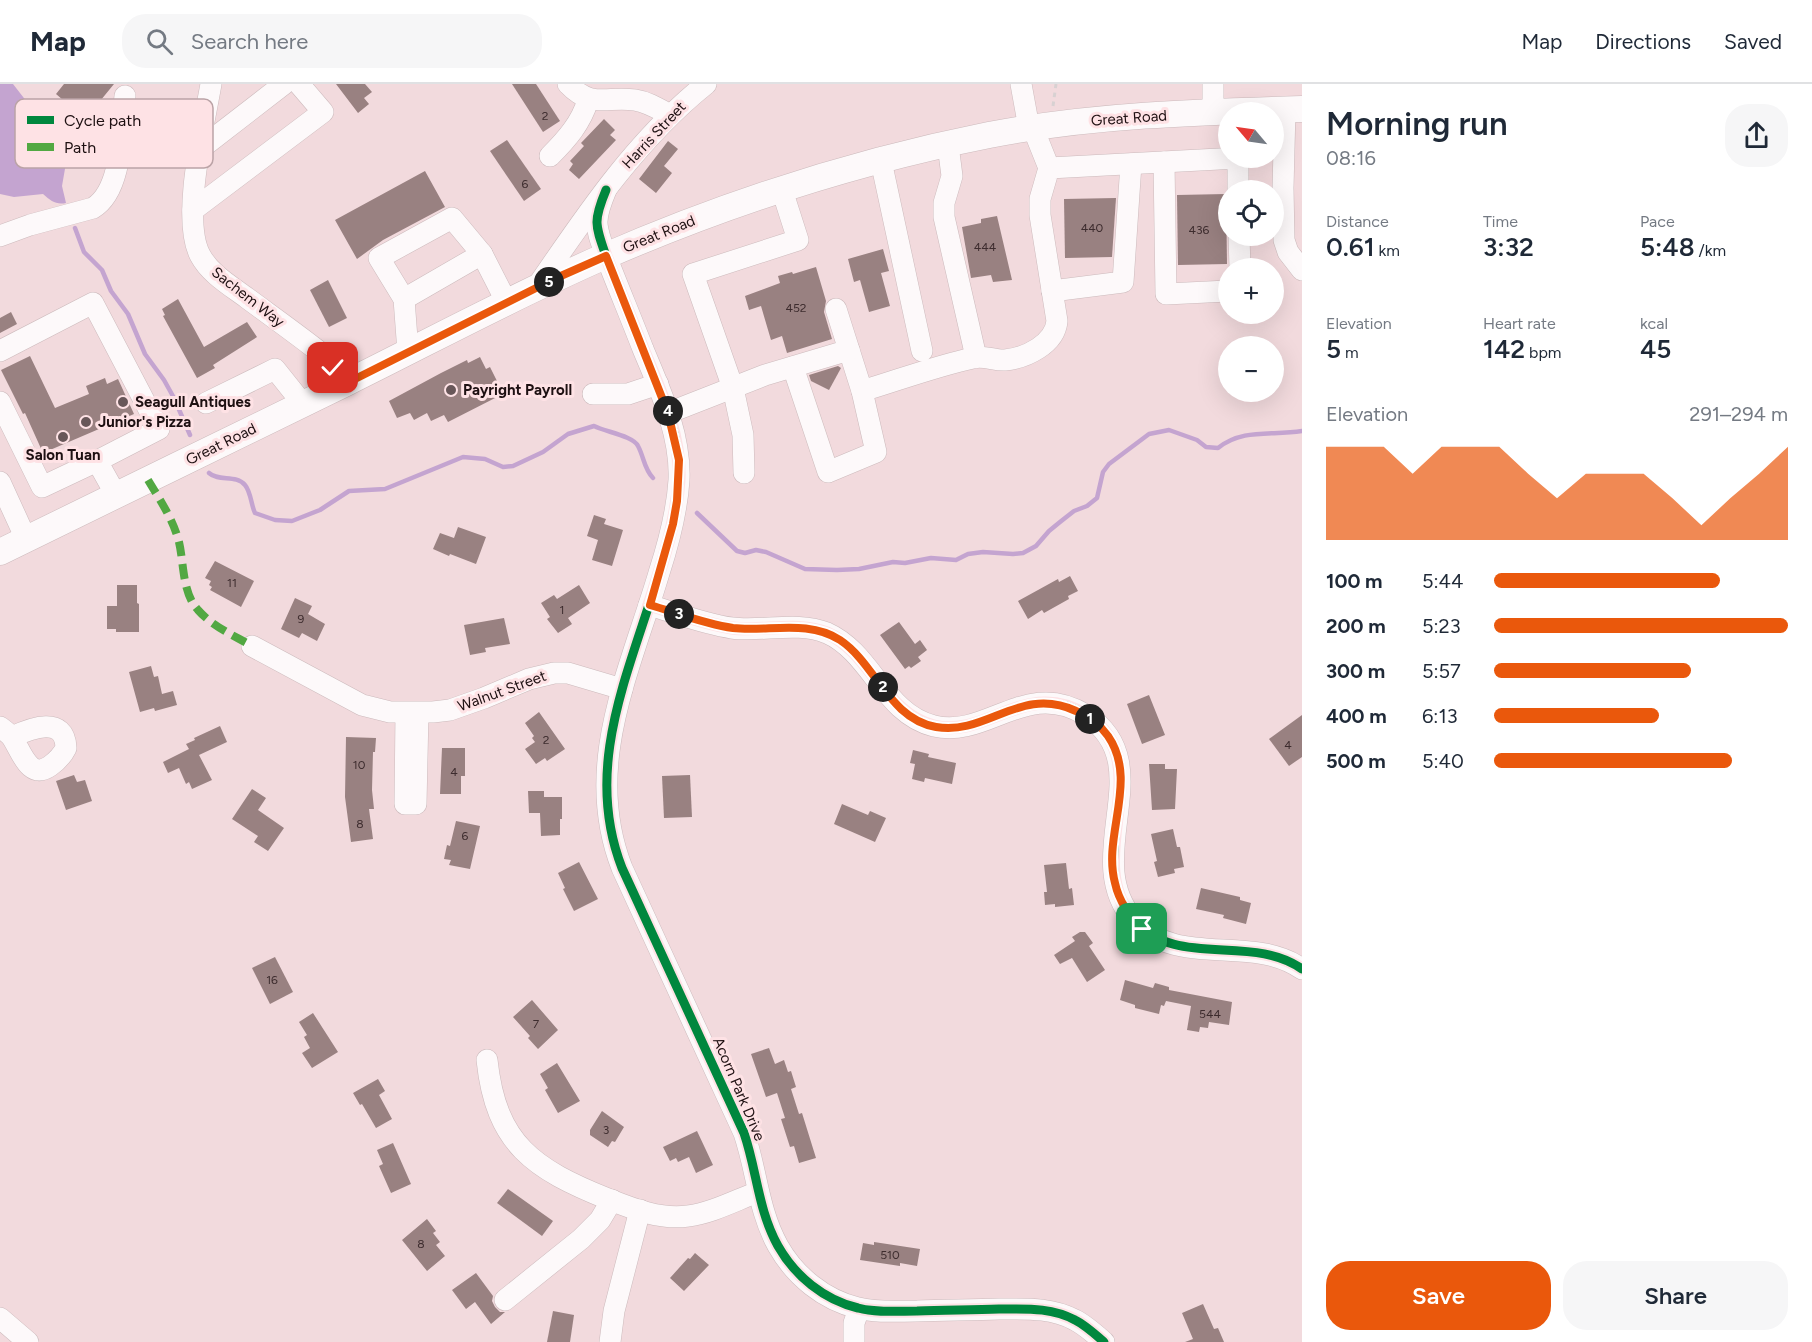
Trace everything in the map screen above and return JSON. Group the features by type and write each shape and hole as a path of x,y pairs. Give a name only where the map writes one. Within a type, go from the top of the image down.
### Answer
{"main road":[{"name":"Great Road","path":"0,552 536,288 685,224 782,190 881,161 948,145 1031,128 1099,119 1218,113"}],"street":[{"name":"Sachem Way","path":"208,99 211,84"},
{"path":"213,139 284,84"},
{"path":"193,210 323,112 299,84"},
{"path":"568,84 588,100 635,100 652,105 670,115"},
{"name":"Harris Street","path":"536,288 636,152 670,115 706,84"},
{"path":"862,391 976,357 1004,360 1029,353 1048,341 1056,329 1057,321 1040,215 1040,199 1049,168 1031,128 1021,84"},
{"path":"1214,84 1224,102"},
{"path":"550,156 578,124 588,100"},
{"path":"1293,109 1283,188 1284,240 1288,252 1302,270"},
{"path":"948,145 952,176 944,203 944,218 976,357"},
{"path":"1049,168 1238,158 1238,180"},
{"path":"881,161 922,351"},
{"path":"1164,162 1166,294 1218,291"},
{"path":"1052,291 1123,282 1131,164"},
{"path":"0,237 30,225 101,204 108,195 116,168"},
{"name":"Sachem Way","path":"198,168 193,210 195,242 200,256 209,268 317,350 345,384"},
{"name":"Harris Street","path":"606,190 597,211 596,221 606,256"},
{"path":"744,473 743,435 733,388 693,274 798,240 782,190"},
{"path":"408,352 404,299 379,258 452,218 482,254 507,303"},
{"path":"404,299 482,254"},
{"name":"Acorn Park Drive","path":"606,256 658,384 668,413 679,460 677,501 668,544 622,689 612,730 606,766 606,799 616,852 744,1133 750,1150 763,1211 773,1237 797,1272 821,1292 859,1309 1049,1311 1074,1319 1104,1342"},
{"path":"0,351 93,303 159,429 42,486 0,402"},
{"path":"793,367 828,472 876,452 862,391 836,309"},
{"path":"668,413 793,367 849,350"},
{"path":"206,403 275,369 303,404"},
{"path":"593,394 628,394 658,384"},
{"path":"97,461 116,495"},
{"path":"0,482 26,539"},
{"path":"650,605 731,628 811,629 825,632 849,647 907,714 922,723 936,727 953,728 970,725 1007,710 1041,702 1055,704 1085,715 1107,736 1119,760 1120,792 1112,869 1119,896 1132,919 1142,929 1166,943 1191,949 1268,954 1302,969"},
{"name":"Walnut Street","path":"252,646 362,705 390,712 450,710 529,679 554,673 568,673 622,689"},
{"path":"487,1060 492,1096 507,1130 521,1149 540,1166 571,1184 640,1210 665,1216 688,1216 703,1213 758,1192"},
{"path":"505,1300 581,1239 600,1220 612,1200"},
{"path":"610,1342 614,1311 640,1210"},
{"path":"854,1342 854,1323 859,1309"},
{"path":"0,1318 28,1342"}],"path":[{"path":"1052,111 1056,84"}],"shaded area":[{"path":"0,84 13,84 25,99 15,99 15,168 65,168 62,186 66,203 54,202 43,194 14,197 0,194"}],"building":[{"path":"64,84 114,84 102,99 62,99 56,94"},
{"path":"336,84 365,84 372,92 364,98 369,104 358,113"},
{"path":"512,84 536,84 560,121 543,132"},
{"path":"604,119 615,130 610,135 616,140 579,179 569,170 573,164 570,161 584,146 581,143"},
{"path":"507,140 541,189 524,201 490,151"},
{"path":"668,141 678,149 664,166 672,173 656,193 639,179"},
{"path":"425,171 445,207 383,240 357,259 335,220"},
{"path":"1218,194 1218,246 1227,246 1227,258 1218,258 1218,264 1178,265 1177,195"},
{"path":"1116,198 1112,257 1065,258 1064,199"},
{"path":"997,216 1012,280 993,282 991,275 971,278 962,227 981,223 981,219"},
{"path":"883,249 889,271 881,273 890,306 869,312 860,280 854,282 848,259"},
{"path":"816,267 826,301 824,312 832,339 787,353 782,336 771,340 761,306 749,310 745,296 780,283 778,276"},
{"path":"328,280 347,318 329,327 310,290"},
{"path":"178,299 204,347 247,322 257,337 213,365 215,368 197,378 163,316 165,315 162,309"},
{"path":"11,312 17,324 0,333 0,318"},
{"path":"30,356 55,408 89,394 86,386 105,378 107,384 118,379 134,414 43,453 25,413 23,414 1,370"},
{"name":"Payright Payroll","path":"480,357 486,369 490,367 497,381 493,383 499,396 448,422 444,415 431,421 427,413 414,420 410,413 397,418 389,401 467,360 468,363"},
{"path":"838,366 841,368 829,390 811,381 809,375"},
{"path":"594,515 606,519 604,524 623,530 612,566 592,560 598,540 587,536"},
{"path":"458,527 486,537 476,564 433,549 440,533 454,538"},
{"path":"215,561 254,581 241,607 210,590 211,581 205,578"},
{"path":"1070,576 1078,591 1068,596 1069,599 1044,613 1042,610 1028,619 1018,601 1058,579 1059,582"},
{"path":"117,585 137,585 139,632 116,632 116,629 107,629 107,606 117,606"},
{"path":"579,585 590,603 568,618 572,624 558,633 547,619 550,617 541,603 554,595 557,599"},
{"path":"295,598 312,606 308,614 325,624 317,641 302,633 299,638 281,629"},
{"path":"504,618 510,644 485,648 486,652 470,655 464,625"},
{"path":"899,622 915,644 920,640 927,650 918,657 921,661 911,668 909,666 905,669 880,635"},
{"path":"151,666 154,677 158,676 162,694 173,691 177,705 155,711 154,708 140,712 129,672"},
{"path":"1149,695 1165,735 1142,744 1127,704"},
{"path":"539,712 565,749 547,761 545,758 536,764 525,749 535,742 532,738 534,736 525,723"},
{"path":"1302,715 1302,757 1289,766 1269,739"},
{"path":"220,726 227,742 199,755 212,780 192,789 189,782 186,784 179,768 168,773 163,762 189,749 186,744 195,740 194,738"},
{"path":"346,737 376,738 375,752 373,752 374,809 369,809 373,839 351,842 345,797"},
{"path":"442,748 465,748 465,776 461,776 461,794 440,794"},
{"path":"913,750 929,754 928,757 956,763 952,784 925,778 924,782 912,779 915,764 910,763"},
{"path":"1149,764 1165,764 1165,769 1177,769 1175,809 1152,810"},
{"path":"74,775 77,782 85,780 92,801 66,810 56,781"},
{"path":"690,775 692,817 664,818 662,776"},
{"path":"252,789 266,798 258,810 284,828 268,851 254,842 258,836 232,819"},
{"path":"528,791 544,791 544,797 562,797 560,835 541,836 540,813 529,813"},
{"path":"842,804 868,815 870,811 886,818 875,842 834,824"},
{"path":"456,821 480,826 470,869 449,865 451,860 444,859 447,845 450,846"},
{"path":"1173,829 1184,867 1174,869 1175,873 1158,877 1151,834"},
{"path":"579,862 598,899 574,911 558,873"},
{"path":"1066,863 1069,889 1072,888 1074,905 1055,907 1055,904 1045,905 1044,892 1047,892 1044,865"},
{"path":"1201,888 1240,897 1240,900 1251,903 1246,924 1223,918 1224,915 1196,909"},
{"path":"1085,932 1093,943 1089,946 1105,970 1087,982 1072,958 1060,964 1054,955 1075,941 1072,937"},
{"path":"275,957 293,992 270,1004 252,968"},
{"path":"1125,980 1153,988 1155,983 1169,987 1169,990 1232,1002 1229,1025 1209,1022 1208,1028 1200,1027 1199,1032 1187,1030 1191,1006 1166,1001 1164,1006 1161,1005 1159,1014 1135,1008 1135,1005 1120,1000"},
{"path":"532,1000 558,1030 538,1049 513,1017"},
{"path":"313,1013 338,1052 312,1068 302,1053 310,1048 304,1037 307,1035 299,1022"},
{"path":"769,1048 775,1064 784,1060 788,1072 791,1071 796,1087 791,1089 799,1114 802,1113 816,1158 799,1163 794,1146 790,1147 781,1119 785,1118 777,1093 766,1097 751,1054"},
{"path":"557,1063 580,1101 558,1113 545,1090 548,1088 540,1074"},
{"path":"378,1079 385,1091 379,1095 392,1119 376,1128 353,1093"},
{"path":"602,1111 624,1127 615,1142 612,1141 608,1147 590,1135 590,1130"},
{"path":"697,1131 713,1165 696,1173 689,1157 678,1162 676,1158 670,1161 663,1147"},
{"path":"393,1143 411,1184 391,1193 379,1166 383,1164 377,1150"},
{"path":"508,1189 553,1221 542,1236 497,1203"},
{"path":"427,1219 436,1231 433,1233 440,1242 436,1245 445,1256 427,1271 402,1240"},
{"path":"874,1242 920,1249 917,1266 860,1260 863,1243 874,1245"},
{"path":"695,1253 709,1265 684,1291 670,1278"},
{"path":"476,1273 493,1296 492,1301 495,1307 500,1312 505,1312 491,1324 475,1302 466,1309 452,1290"},
{"path":"1203,1304 1214,1329 1218,1328 1224,1342 1185,1342 1193,1339 1182,1313"},
{"path":"553,1311 574,1315 570,1342 547,1342"}],"waterway":[{"path":"75,228 84,252 102,270 111,291 128,314 145,354 164,380 190,435"},
{"path":"209,473 213,476 237,480 245,485 255,513 275,520 292,521 320,510 349,491 385,489 463,457 485,459 503,467 513,466 543,452 568,434 594,426 635,443 653,478"},
{"path":"697,513 737,551 766,552 805,569 859,569 931,558 956,560 968,554 983,552 1023,553 1036,546 1049,531 1074,511 1087,506 1097,498 1103,472 1109,464 1149,434 1169,430 1197,440 1206,447 1218,448 1248,435 1302,431"}],"marked path":[{"path":"148,480 173,525 181,550 186,587 193,603 210,621 252,646"}],"cycle path":[{"path":"606,190 597,216 598,230 606,256 668,413 679,463 676,504 669,538 624,683 608,756 607,793 611,830 622,868 744,1133 771,1232 785,1257 802,1277 822,1293 845,1304 865,1310 880,1311 1018,1309 1047,1311 1079,1322 1104,1342"},
{"path":"649,605 732,628 792,627 827,633 856,654 890,697 903,709 917,719 934,726 953,728 972,725 1026,706 1044,703 1064,705 1086,715 1108,735 1118,759 1120,784 1114,840 1114,867 1119,894 1133,919 1151,934 1170,943 1192,948 1260,953 1282,959 1302,969"}],"place":[{"name":"Payright Payroll","path":"451,390"},
{"name":"Seagull Antiques","path":"123,402"},
{"name":"Junior's Pizza","path":"86,422"},
{"name":"Salon Tuan","path":"63,437"}],"route":[{"path":"333,368 345,384 554,279 606,256 658,384 668,413 679,460 679,480 673,524 650,605 731,628 798,628 825,632 849,647 860,658 897,705 907,714 922,723 936,727 953,728 970,725 1007,710 1041,702 1070,708 1085,715 1107,736 1119,760 1120,792 1112,869 1114,883 1124,908 1142,929"}]}
